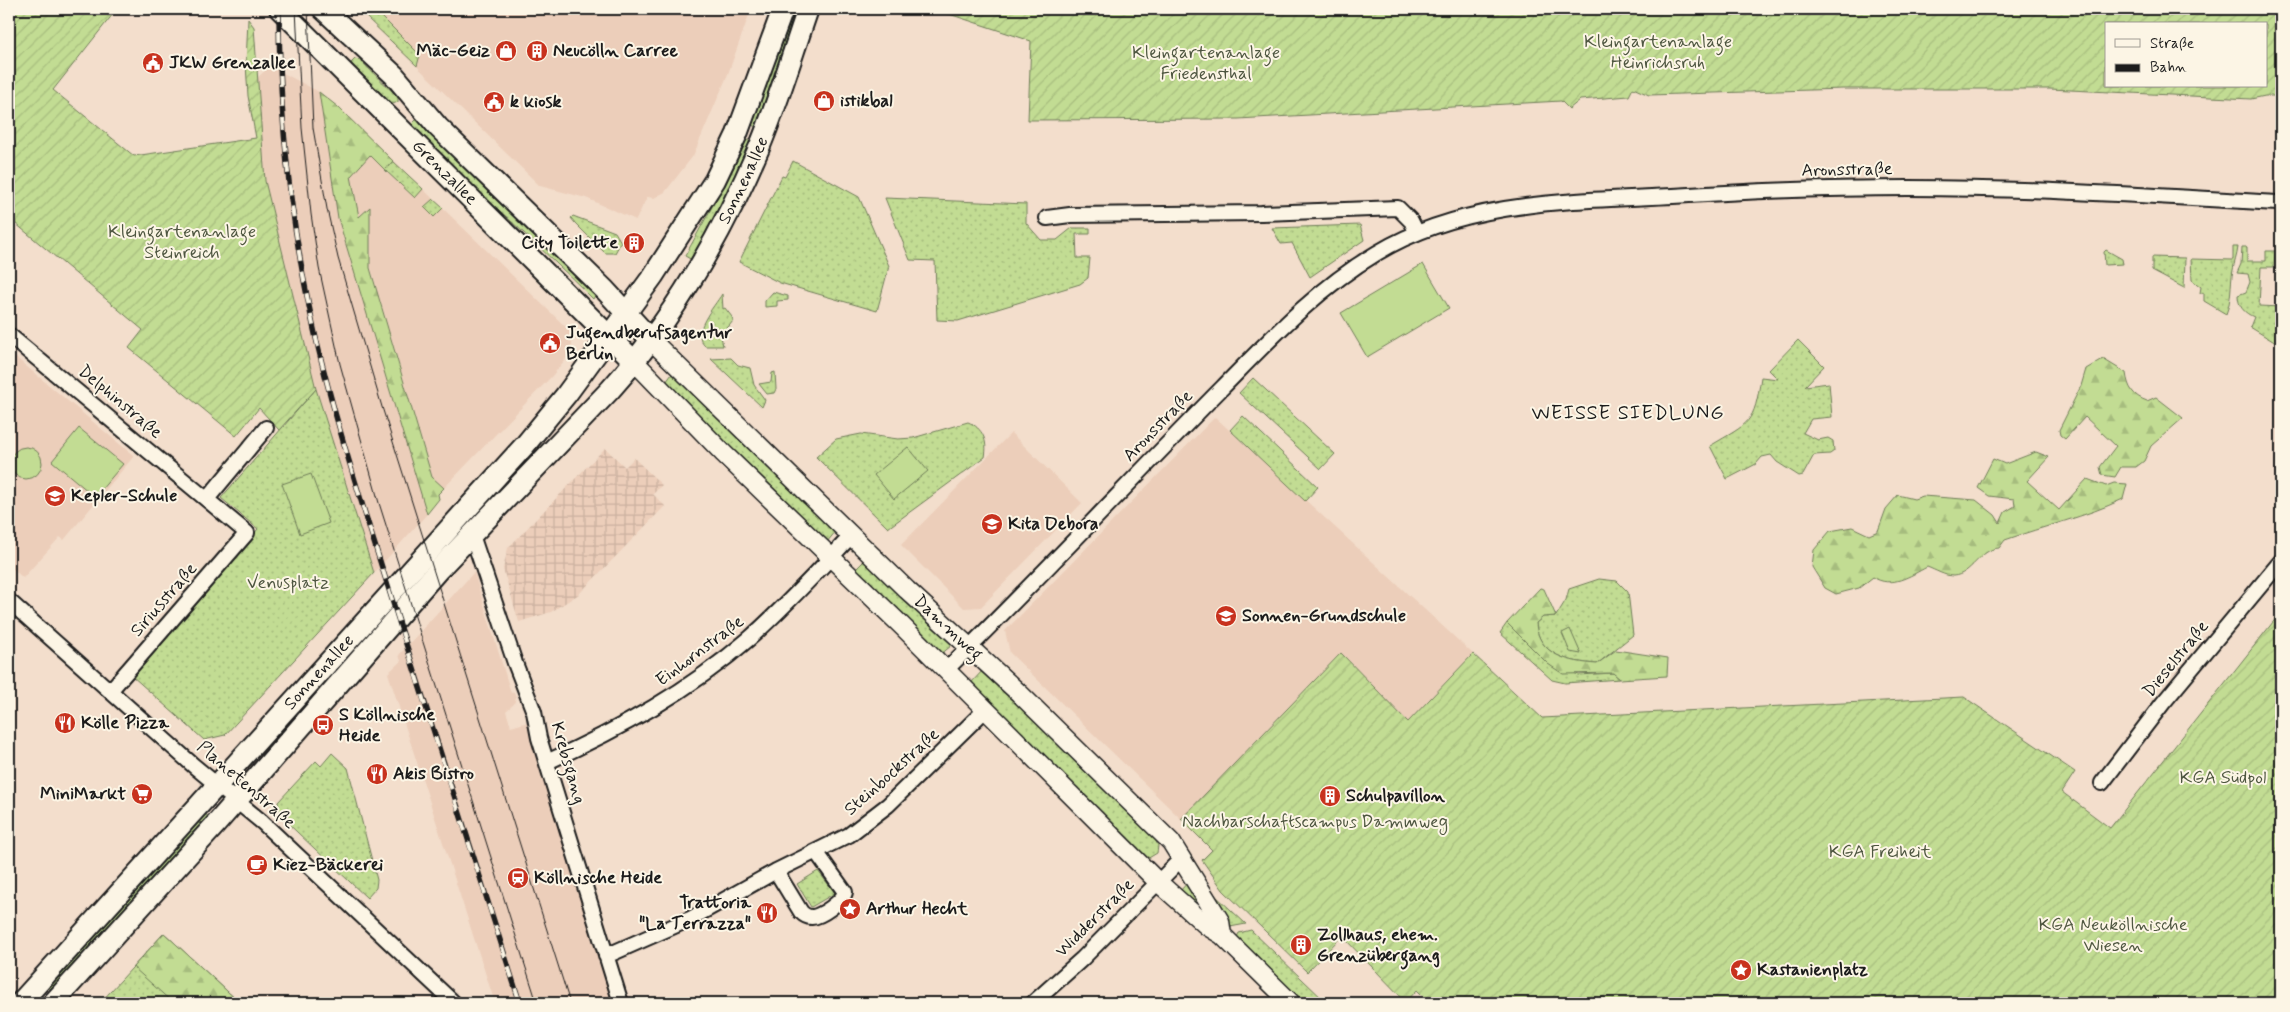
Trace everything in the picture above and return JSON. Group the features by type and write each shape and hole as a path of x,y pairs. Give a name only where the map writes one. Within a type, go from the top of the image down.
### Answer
{"main road":[{"name":"Grenzallee","path":"280,9 610,335 634,361"},
{"name":"Grenzallee","path":"323,9 360,40 394,75 438,127 650,339"},
{"name":"Sonnenallee","path":"20,1003 537,432 659,268 724,163 783,9"},
{"name":"Sonnenallee","path":"53,1003 236,800 433,576 610,390 634,361 685,287 724,220 759,148 808,9"},
{"path":"337,64 360,40"},
{"path":"659,268 685,287"}],"street":[{"name":"Aronsstraße","path":"946,670 1274,333 1351,270 1380,251 1417,233 1475,215 1528,206 1754,191 1853,188 1985,189 2281,203"},
{"path":"1047,218 1070,214 1261,213 1398,208 1411,221 1417,233"},
{"name":"Delphinstraße","path":"9,335 247,533"},
{"name":"Dammweg","path":"650,339 968,648 1019,693 1163,833 1182,858 1220,920 1222,935"},
{"name":"Dammweg","path":"634,361 723,453 946,670 1158,882 1207,926 1222,935 1290,1003"},
{"path":"207,499 266,428"},
{"name":"Siriusstraße","path":"110,691 247,533"},
{"name":"Krebsgang","path":"472,535 515,663 534,712 547,762 621,1003"},
{"name":"Einhornstraße","path":"547,762 630,723 681,691 749,639 852,536"},
{"name":"Dieselstraße","path":"2102,783 2193,667 2281,561"},
{"name":"Planetenstraße","path":"9,601 217,785 262,822 454,1003"},
{"name":"Steinbockstraße","path":"606,956 690,919 776,871 849,835 888,805 985,710"},
{"path":"776,871 801,912 806,916 816,917 841,901 845,892 817,852"},
{"name":"Widderstraße","path":"1033,1003 1082,959 1182,858"}],"shaded area":[{"path":"358,9 751,9 728,74 693,156 665,192 654,198 647,197 636,220 586,198 540,186"},
{"path":"1082,9 1102,9 1101,15 1081,15"},
{"path":"270,66 319,92 338,218 427,514 374,573 316,389 265,181 257,78"},
{"path":"338,107 572,333 572,351 552,376 444,488 432,477 361,236"},
{"name":"Kepler-Schule","path":"9,352 134,456 64,540 60,537 23,578 9,565"},
{"name":"Sonnen-Grundschule","path":"1215,417 1473,654 1408,722 1341,653 1181,819 1010,653 1005,631"},
{"name":"Kita Debora","path":"1011,433 1082,503 981,607 964,608 901,545"},
{"path":"605,448 625,467 634,458 662,485 653,494 665,506 579,594 551,612 519,622 503,569 508,548"},
{"path":"474,572 511,693 514,692 516,697 514,704 506,711 511,727 528,722 614,1003 495,1003 388,673 401,661 399,655"}],"green space":[{"name":"Kleingartenanlage Steinreich","path":"9,9 117,9 53,90 134,156 256,138 248,96 246,64 248,19 254,27 265,181 316,389 279,430 259,408 236,436 129,348 143,330 9,218"},
{"path":"790,9 801,9 759,128 749,124"},
{"path":"934,9 1082,9 1082,15 1101,15 1102,9 2281,9 2281,96 2265,96 2251,99 2050,89 1843,89 1649,95 1633,88 1629,96 1580,100 1569,109 1561,101 1238,119 1028,120 1031,41"},
{"path":"376,11 420,55 417,66 366,17 371,12"},
{"path":"355,59 360,60 398,97 398,102 390,105 351,67 351,63"},
{"path":"319,92 338,107 393,161 385,170 370,155 351,176 359,217 370,207 370,268 432,477 444,488 438,494 439,499 427,514 338,218"},
{"path":"419,120 597,292 593,299 412,129 412,124"},
{"path":"744,138 752,142 722,205 692,260 685,256 718,196"},
{"path":"393,161 423,189 415,198 385,170"},
{"path":"793,161 859,197 889,266 877,311 780,283 739,262 782,176 785,177"},
{"path":"885,198 1026,204 1026,223 1041,240 1057,240 1072,228 1090,228 1090,234 1076,234 1077,258 1090,258 1088,278 1080,284 958,321 937,320 935,261 910,260"},
{"path":"433,199 443,208 434,217 424,207"},
{"path":"573,216 615,232 621,242 615,253 605,253 575,223 571,218"},
{"path":"1360,225 1364,240 1310,277 1292,243 1281,244 1272,228"},
{"path":"2233,247 2238,247 2226,314 2204,301 2204,293 2200,293 2201,287 2192,280 2191,259 2233,260"},
{"path":"2242,247 2247,247 2247,261 2266,261 2266,251 2275,251 2274,267 2261,267 2259,306 2281,307 2281,346 2250,327 2254,317 2240,306 2238,295 2246,292 2250,282 2248,274 2237,273 2241,264"},
{"path":"2106,250 2122,259 2123,264 2105,265 2104,252"},
{"path":"2152,257 2185,258 2184,288 2152,271"},
{"path":"1423,264 1449,308 1367,357 1341,313"},
{"path":"773,292 788,296 788,300 777,301 777,306 765,307 765,301"},
{"path":"722,294 723,309 725,308 733,321 721,336 723,346 705,346 701,341 702,327"},
{"path":"1798,340 1824,366 1805,386 1829,383 1832,417 1811,419 1803,433 1818,440 1828,438 1833,441 1834,451 1830,454 1814,455 1803,475 1799,476 1777,462 1771,455 1762,457 1756,464 1727,479 1710,446 1748,421 1756,405 1761,377 1778,379 1769,370"},
{"path":"731,358 738,365 750,368 754,385 765,400 762,407 711,359"},
{"path":"2103,359 2126,373 2130,387 2138,397 2147,401 2156,397 2183,418 2151,446 2144,461 2136,467 2121,467 2115,477 2102,475 2100,467 2116,446 2085,417 2065,439 2060,435 2059,430 2081,386 2086,369"},
{"path":"674,371 836,531 827,542 664,385"},
{"path":"775,372 776,389 774,393 767,394 759,384 771,382 772,373"},
{"path":"1253,378 1335,454 1321,469 1239,393"},
{"name":"Venusplatz","path":"316,389 374,573 225,735 204,740 132,676 258,529 221,498"},
{"path":"1243,416 1318,487 1305,501 1230,430"},
{"path":"968,422 981,431 986,446 985,457 888,528 816,457 836,439 861,434 898,439 913,438"},
{"path":"79,428 123,464 95,497 52,461"},
{"path":"26,447 38,451 42,463 38,475 26,479 14,475 10,463 14,451"},
{"path":"908,447 928,471 894,499 874,475"},
{"path":"2036,452 2049,457 2027,481 2059,510 2087,479 2106,486 2114,483 2127,484 2123,499 2080,516 2005,540 1999,548 1992,549 1986,553 1960,575 1950,576 1927,567 1900,580 1887,582 1873,577 1859,588 1836,594 1825,588 1812,567 1814,550 1830,531 1852,527 1869,535 1878,531 1886,509 1898,495 1914,499 1923,496 1976,500 1995,515 2000,523 2005,512 2015,506 2014,499 1989,496 1978,488 1993,459 2005,464"},
{"path":"311,474 329,523 300,534 282,484"},
{"path":"866,559 951,642 951,646 940,655 854,571"},
{"path":"1599,579 1617,581 1628,592 1633,635 1597,664 1566,659 1549,650 1538,634 1536,623 1543,617 1556,616 1566,600 1569,589"},
{"path":"1540,588 1544,589 1556,616 1543,617 1536,623 1538,634 1549,650 1566,659 1597,664 1616,650 1668,658 1667,676 1620,679 1613,673 1563,674 1548,664 1507,623"},
{"path":"2281,612 2281,1003 1430,1003 1417,990 1406,1002 1342,936 1307,972 1223,890 1202,860 1212,850 1181,819 1341,653 1408,722 1473,654 1542,718 1964,697 2075,772 2062,792 2110,828"},
{"path":"1507,623 1548,664 1579,675 1613,673 1620,679 1565,683 1552,680 1500,633"},
{"path":"1570,629 1581,654 1570,652 1562,633"},
{"path":"984,669 1154,836 1158,846 1157,853 1147,859 970,684"},
{"path":"332,753 348,768 377,880 376,888 367,898 280,816 278,802 316,761 321,766"},
{"path":"203,812 211,819 54,992 46,985"},
{"path":"818,871 835,893 811,907 797,884"},
{"path":"1204,877 1216,896 1246,924 1230,927 1202,878"},
{"path":"1190,880 1214,920 1179,892"},
{"path":"1251,930 1327,1003 1303,1003 1237,937 1239,933"},
{"path":"164,933 240,1003 100,1003"},
{"path":"164,933 240,1003 173,1003 133,967"}],"tram line":[{"path":"296,9 302,128 311,214 319,268 340,364 379,503 537,1003"},
{"path":"308,9 313,128 327,209 338,258 382,407 570,1003"}],"railway":[{"path":"279,9 279,46 286,159 302,269 317,344 337,421 360,496 520,1003"}],"place":[{"name":"Mäc-Geiz","path":"506,51"},
{"name":"Neucölln Carree","path":"537,51"},
{"name":"JKW Grenzallee","path":"153,63"},
{"name":"istikbal","path":"824,101"},
{"name":"k kiosk","path":"494,102"},
{"name":"City Toilette","path":"634,243"},
{"name":"Jugendberufsagentur Berlin","path":"550,343"},
{"name":"Kepler-Schule","path":"55,496"},
{"name":"Kita Debora","path":"992,524"},
{"name":"Sonnen-Grundschule","path":"1226,616"},
{"name":"Kölle Pizza","path":"65,723"},
{"name":"S Köllnische Heide","path":"323,725"},
{"name":"Akis Bistro","path":"377,774"},
{"name":"MiniMarkt","path":"142,794"},
{"name":"Schulpavillon","path":"1330,796"},
{"name":"Kiez-Bäckerei","path":"257,865"},
{"name":"Köllnische Heide","path":"518,878"},
{"name":"Arthur Hecht","path":"850,909"},
{"name":"Trattoria \"La Terrazza\"","path":"767,913"},
{"name":"Zollhaus, ehem. Grenzübergang","path":"1301,945"},
{"name":"Kastanienplatz","path":"1741,970"}],"district":[{"name":"WEISSE SIEDLUNG","path":"1628,413"}],"park label":[{"name":"Kleingartenanlage Heinrichsruh","path":"1658,52"},
{"name":"Kleingartenanlage Friedensthal","path":"1206,63"},
{"name":"KGA Südpol","path":"2223,778"},
{"name":"Nachbarschaftscampus Dammweg","path":"1315,822"},
{"name":"KGA Freiheit","path":"1880,852"},
{"name":"KGA Neuköllnische Wiesen","path":"2113,935"}]}
